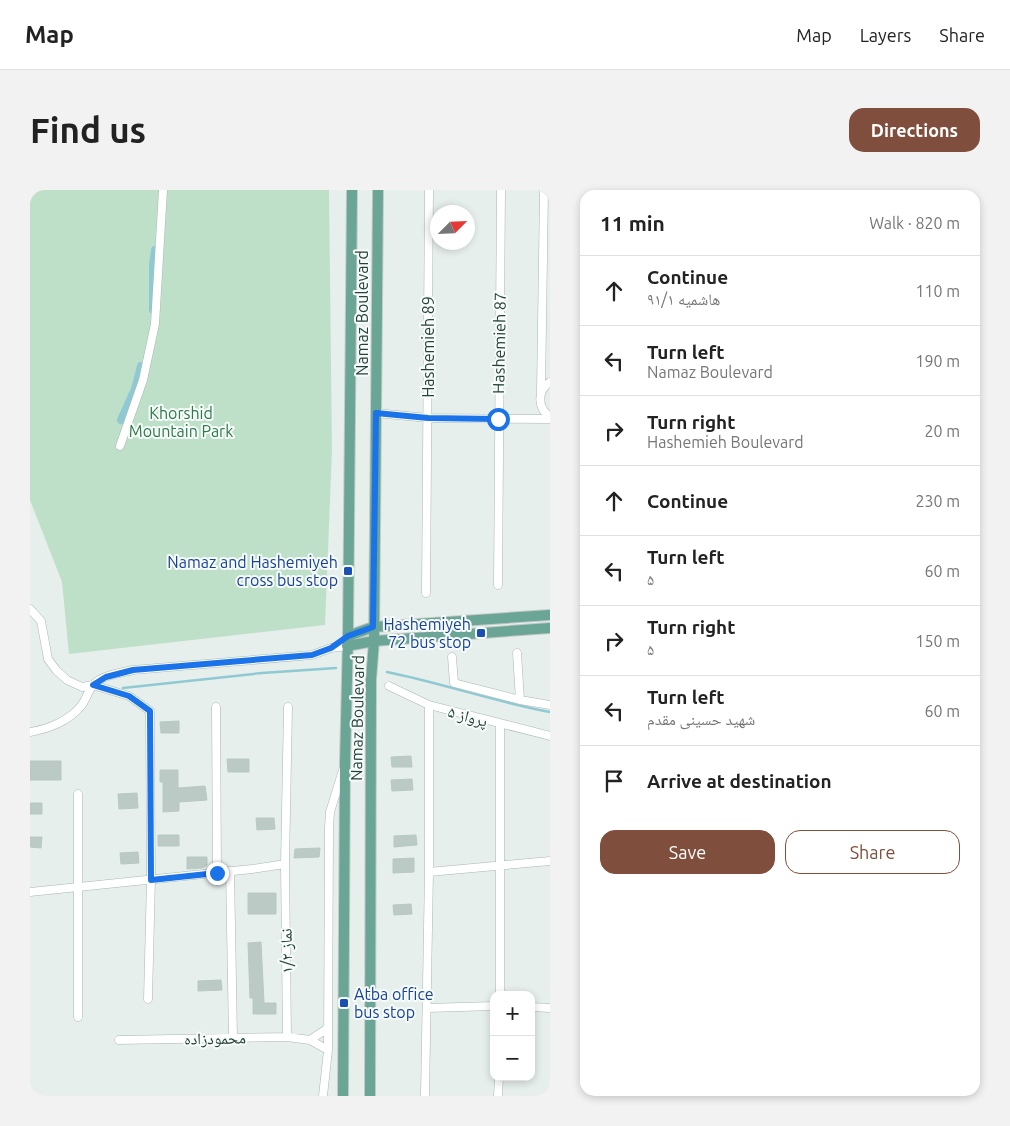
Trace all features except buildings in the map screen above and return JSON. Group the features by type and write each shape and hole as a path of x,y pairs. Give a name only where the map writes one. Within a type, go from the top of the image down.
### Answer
{"main road":[{"name":"Namaz Boulevard","path":"343,1096 352,190"},
{"name":"Namaz Boulevard","path":"370,1096 372,680 374,641 378,190"},
{"path":"348,641 373,627 550,614"},
{"path":"348,641 374,641 550,628"}],"street":[{"path":"120,446 143,380 155,324 163,190"},
{"name":"Hashemieh 89","path":"426,594 429,190"},
{"name":"Hashemieh 87","path":"498,585 501,190"},
{"path":"544,190 540,402 550,418"},
{"path":"541,392 550,382"},
{"path":"376,413 428,418 550,418"},
{"path":"30,609 41,622 48,659 67,680 82,687 93,685 106,677 133,670 312,655 348,641"},
{"path":"517,653 520,700"},
{"path":"452,657 454,682 520,700 550,705"},
{"path":"30,732 53,726 64,720 81,706 93,685"},
{"path":"93,685 129,696 150,711 151,880 148,999"},
{"name":"پرواز ۵","path":"390,686 429,705 550,736"},
{"path":"425,1096 429,872 429,705"},
{"path":"216,707 217,873"},
{"name":"نماز ۱/۲","path":"287,1037 285,864 288,707"},
{"path":"500,724 500,991"},
{"path":"323,1096 328,1050 330,812 345,763"},
{"path":"78,794 78,1017"},
{"path":"429,872 550,861"},
{"path":"30,892 217,873 285,864"},
{"path":"230,871 233,1038"},
{"path":"427,1008 490,1006"},
{"path":"535,1007 550,1008"},
{"path":"310,1040 328,1028"},
{"name":"محمودزاده","path":"119,1040 287,1037 310,1040 328,1050"},
{"path":"498,1096 499,1081"}],"green space":[{"name":"Khorshid Mountain Park","path":"30,190 329,190 332,450 325,625 69,654 62,582 30,500"}],"waterway":[{"path":"153,310 155,250"},
{"path":"121,420 135,389 141,366"},
{"path":"123,688 262,673 336,668"},
{"path":"387,672 550,712"}],"place":[{"name":"Namaz and Hashemiyeh cross bus stop","path":"348,571"},
{"name":"Hashemiyeh 72 bus stop","path":"481,633"},
{"name":"Atba office bus stop","path":"344,1003"}],"route":[{"path":"217,873 151,880 150,711 129,696 93,685 106,677 133,670 312,655 331,648 348,636 373,627 376,413 428,418 498,419"}]}
